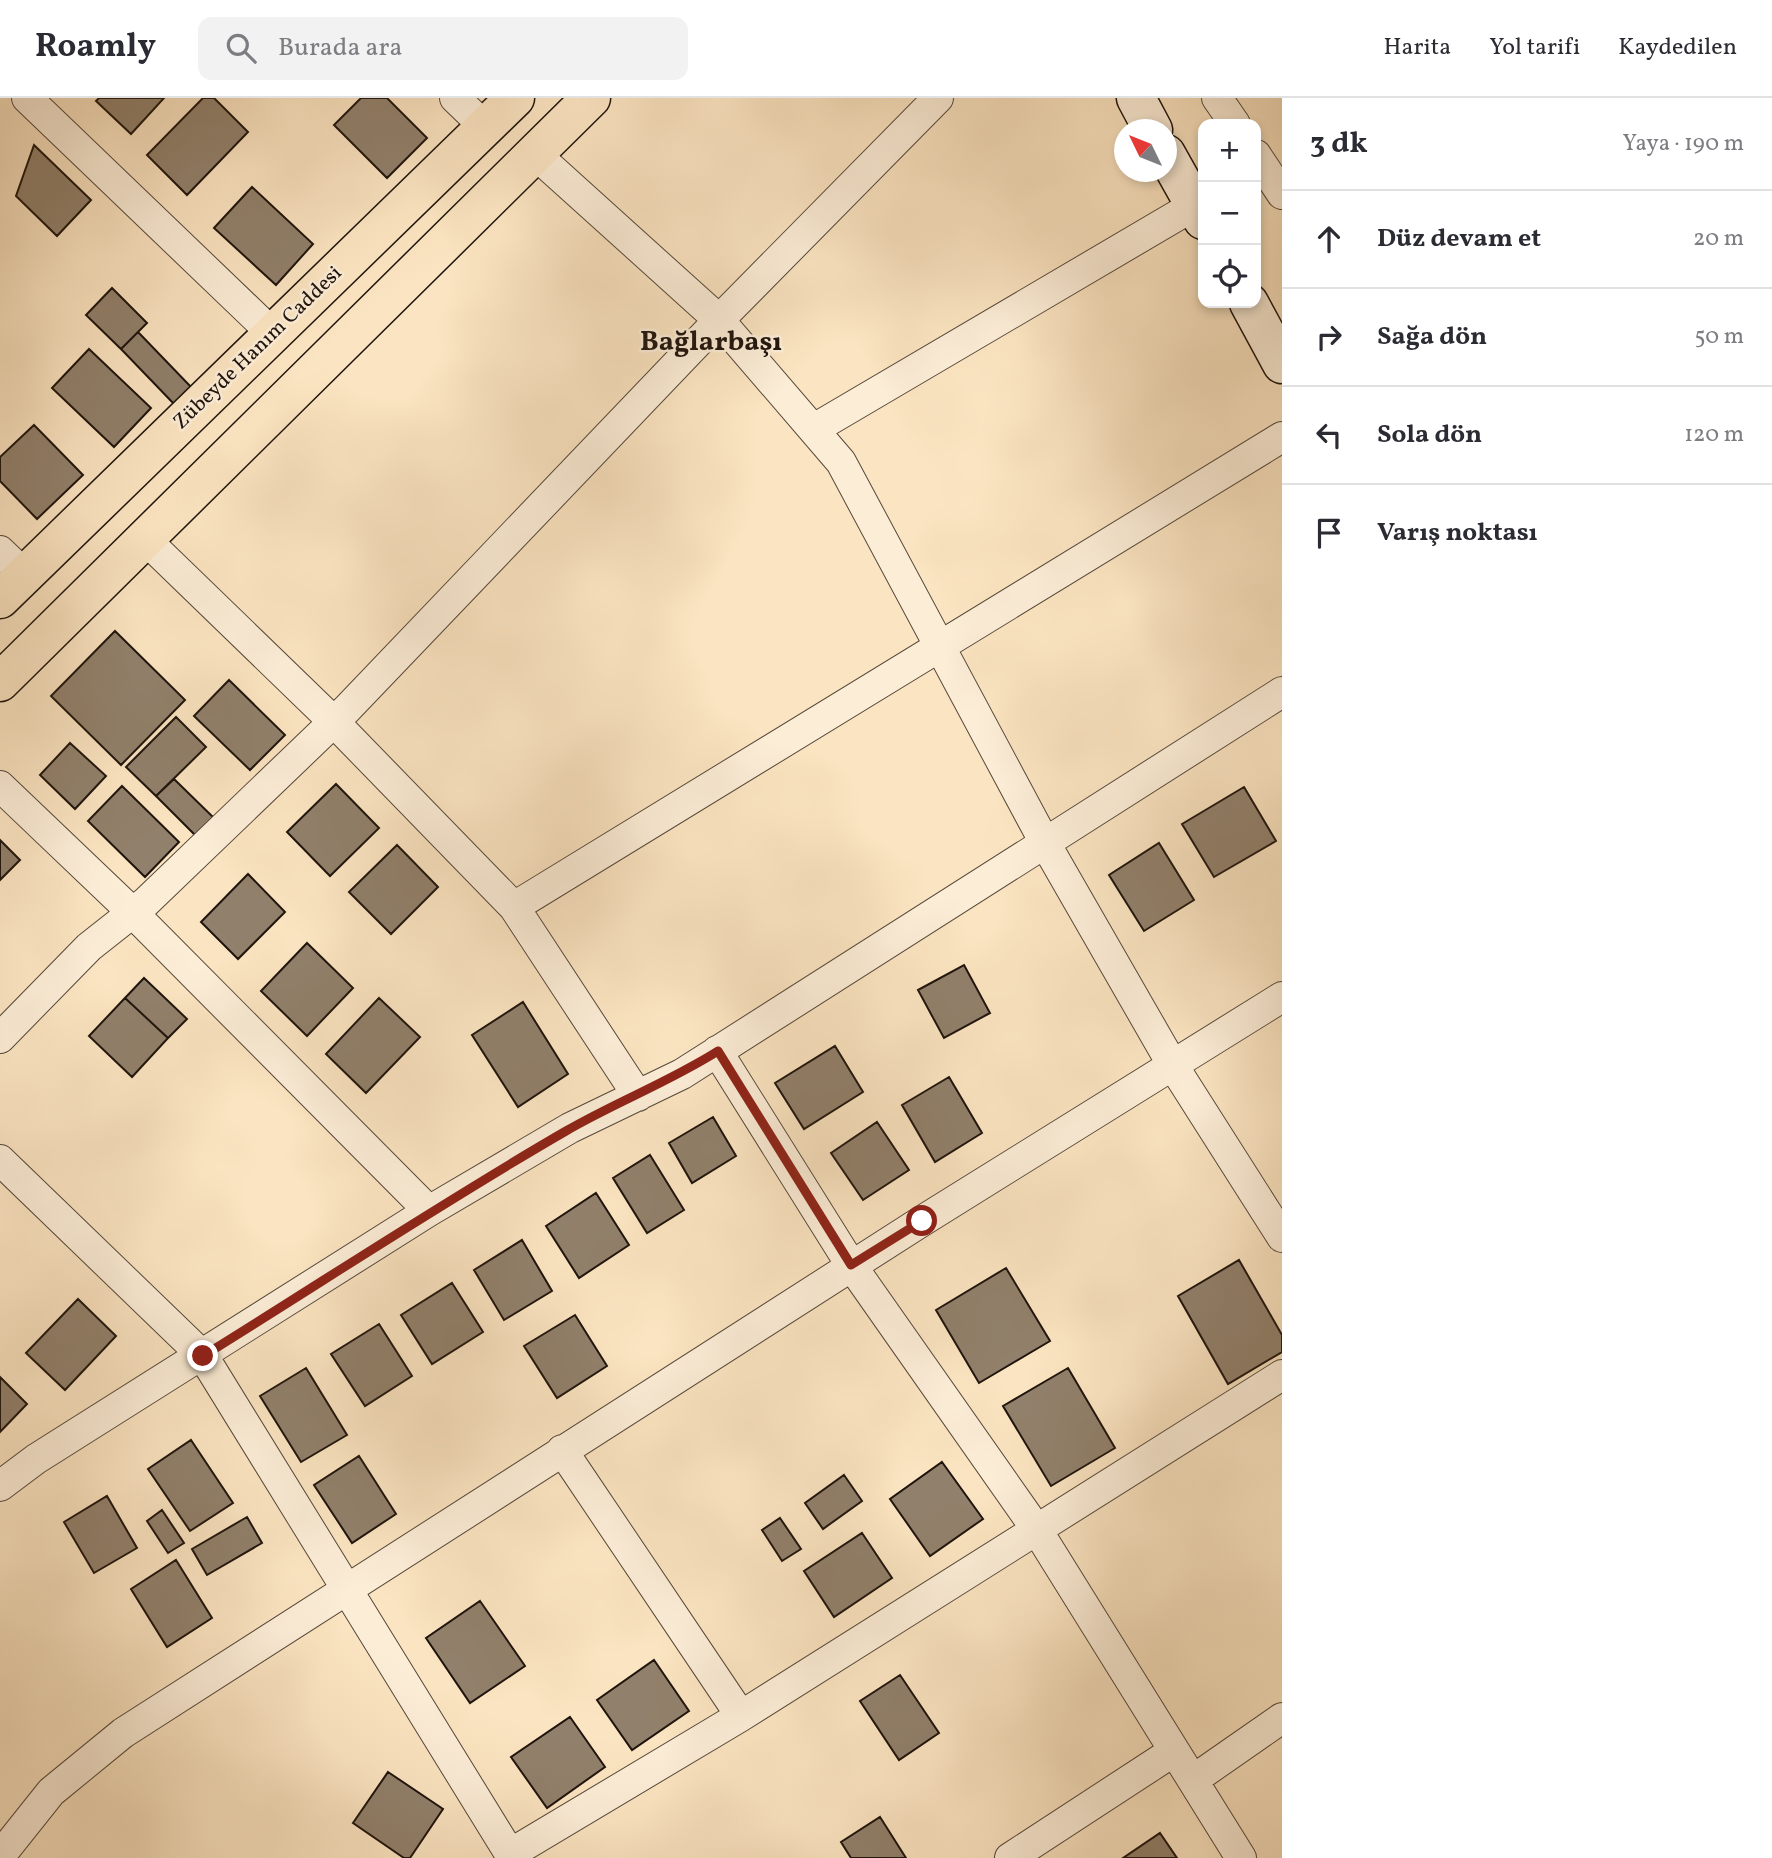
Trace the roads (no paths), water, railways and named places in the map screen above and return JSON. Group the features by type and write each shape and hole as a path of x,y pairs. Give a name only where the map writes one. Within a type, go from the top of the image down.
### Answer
{"main road":[{"name":"Zübeyde Hanım Caddesi","path":"8,575 272,334 515,98"},
{"path":"0,682 591,98"}],"street":[{"path":"27,98 272,334"},
{"path":"455,98 485,127"},
{"path":"0,1038 89,947 132,912 334,722 719,320 938,98"},
{"path":"1136,98 1147,119"},
{"path":"1217,98 1232,119"},
{"path":"534,153 719,320 841,462 1045,843 1172,1064 1282,1237"},
{"path":"1261,162 1282,194"},
{"path":"1177,172 1198,211"},
{"path":"814,429 1198,214"},
{"path":"1252,308 1282,363"},
{"path":"514,907 1282,437"},
{"path":"145,539 334,722 514,907 638,1096"},
{"path":"0,1486 36,1459 429,1212 570,1128 638,1096 718,1051 1282,692"},
{"path":"0,786 132,912 429,1212"},
{"path":"0,1856 51,1792 123,1733 851,1265 1282,996"},
{"path":"718,1051 851,1265 1037,1530 1241,1858"},
{"path":"0,1160 203,1356 510,1854 741,1716 1282,1375"},
{"path":"562,1450 741,1716"},
{"path":"1193,1780 1282,1718"},
{"path":"1010,1858 1174,1751"}],"district":[{"name":"Bağlarbaşı","path":"711,342"}]}
